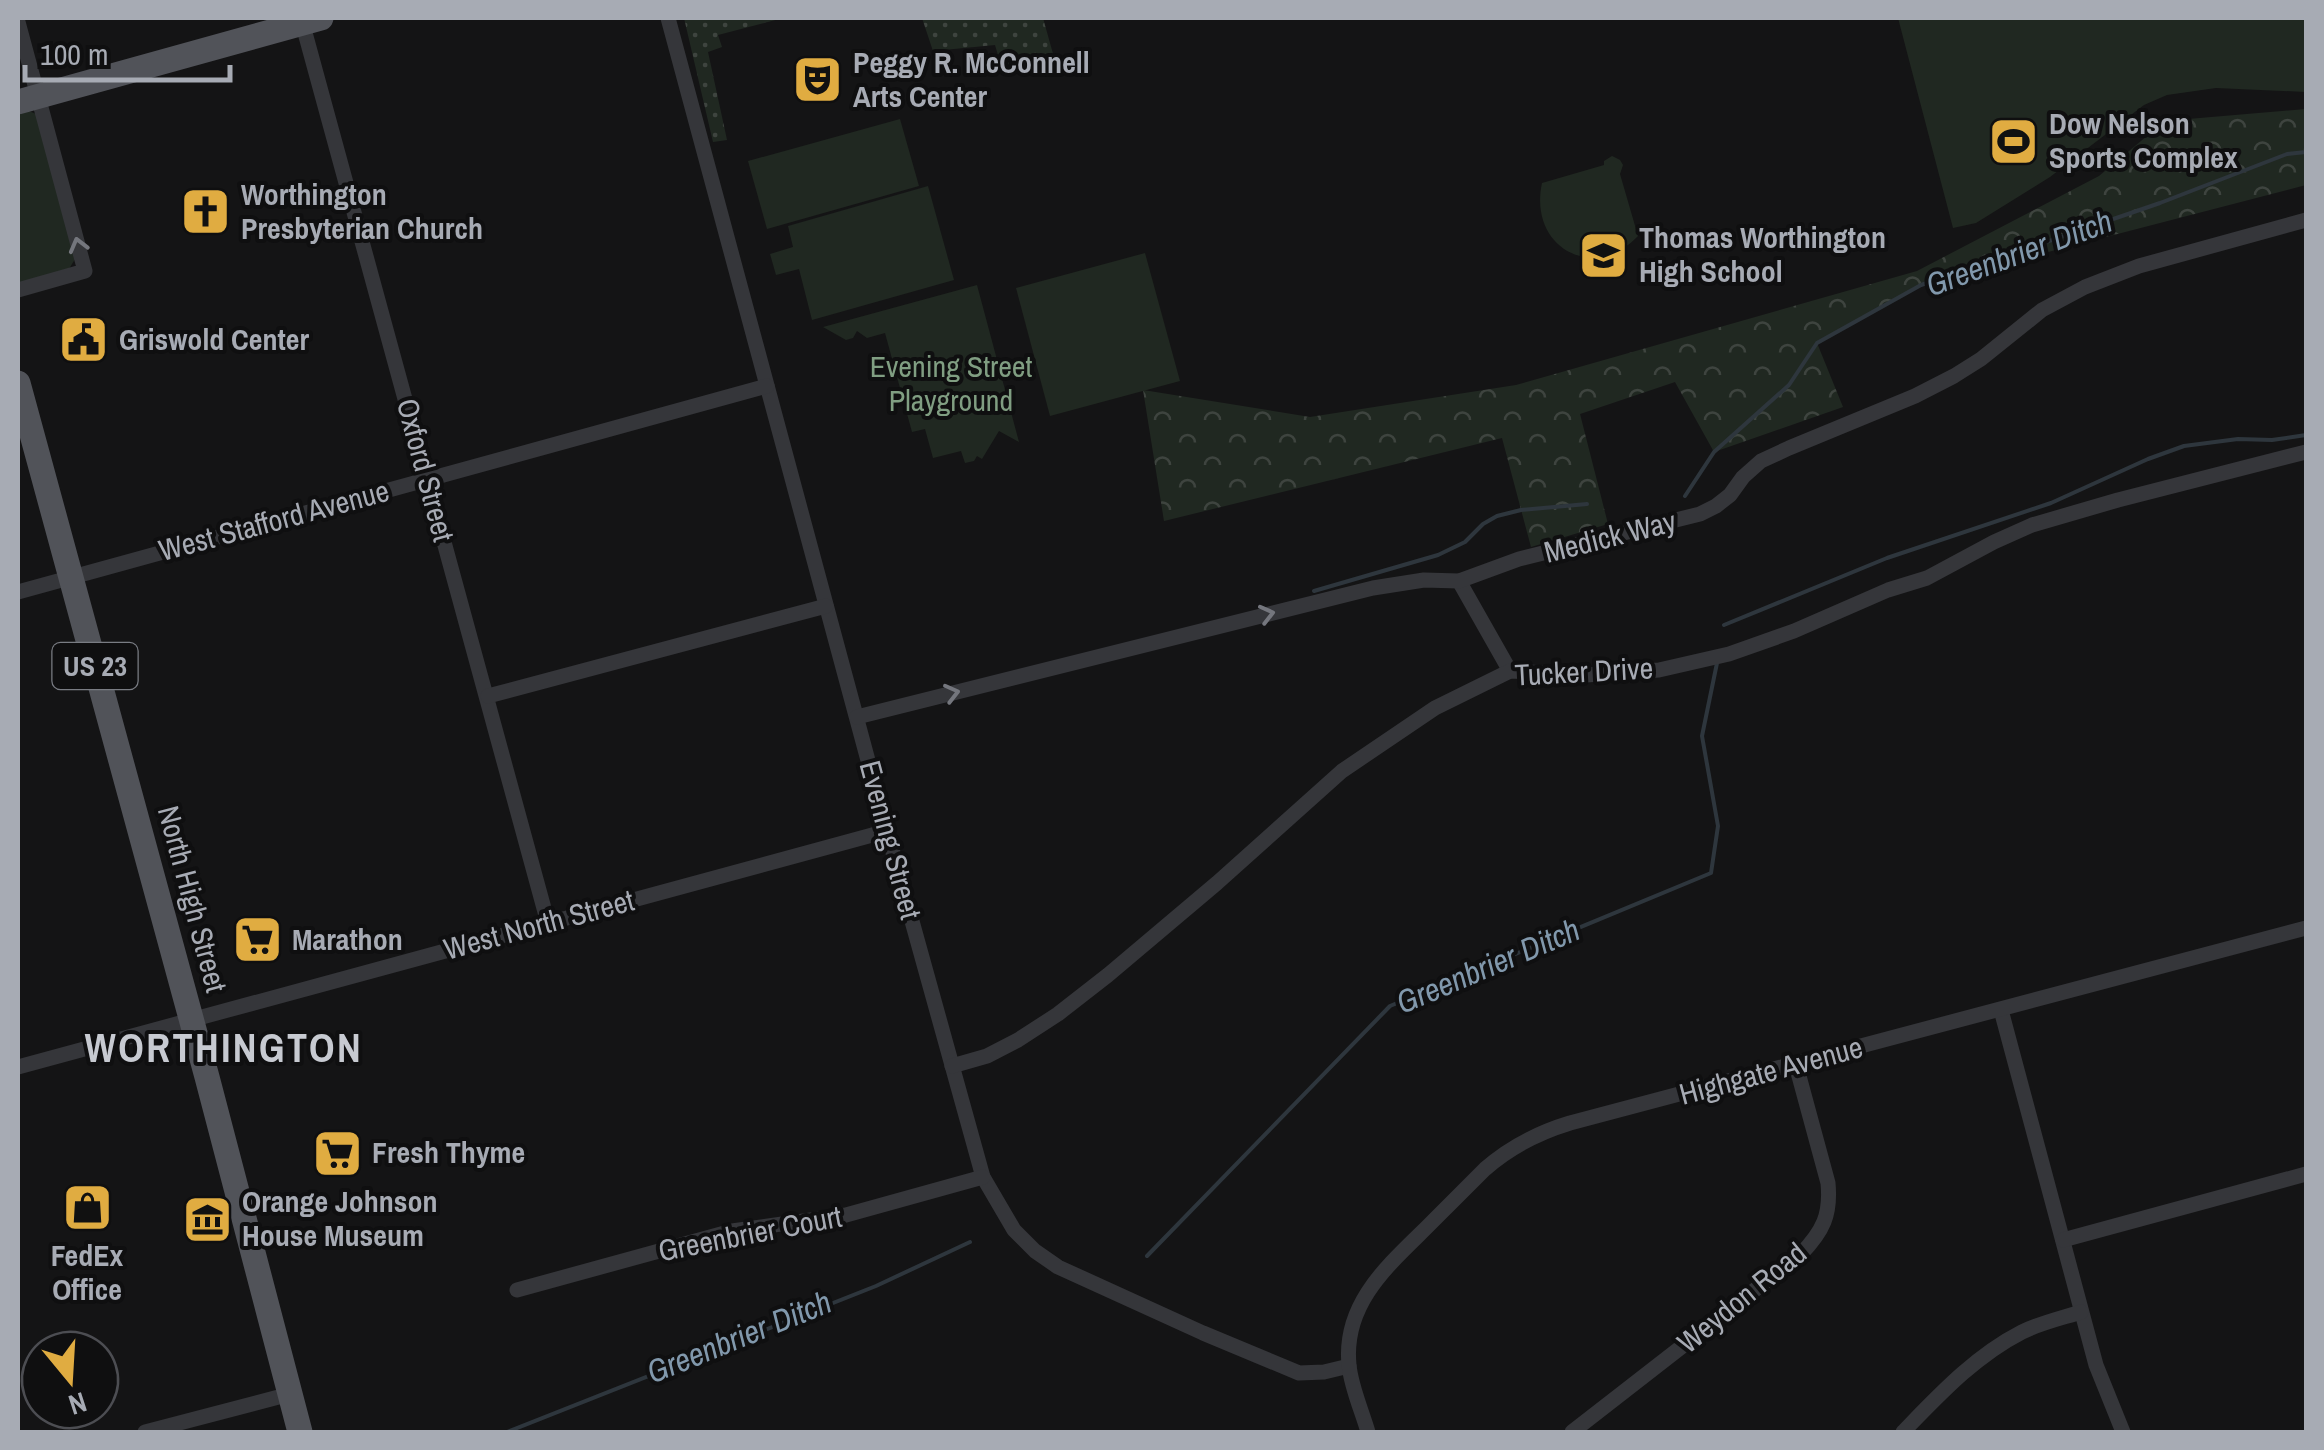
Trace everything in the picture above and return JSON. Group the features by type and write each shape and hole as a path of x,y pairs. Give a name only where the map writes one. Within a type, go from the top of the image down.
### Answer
{"main road":[{"path":"28,99 308,19"},
{"name":"North High Street","path":"18,383 300,1432"}],"street":[{"name":"Evening Street","path":"668,18 983,1177 1014,1230 1058,1267 1299,1373 1349,1366"},
{"name":"Oxford Street","path":"308,19 548,923"},
{"path":"18,22 28,99 85,271 18,290"},
{"name":"Medick Way","path":"858,717 1372,588 1424,580 1458,581 1519,560 1700,514 1730,495 1743,477 1762,462 1954,376 2042,310 2085,287 2139,266 2306,220"},
{"name":"West Stafford Avenue","path":"18,592 767,386"},
{"name":"Tucker Drive","path":"952,1066 986,1056 1058,1014 1217,883 1342,771 1435,708 1510,672 1586,674 1659,670 1729,654 1926,578 2032,524 2306,452"},
{"path":"1458,581 1510,672"},
{"path":"488,696 826,606"},
{"name":"West North Street","path":"18,1067 887,831"},
{"name":"Highgate Avenue","path":"1349,1366 1350,1336 1358,1309 1382,1271 1502,1154 1549,1129 2306,928"},
{"path":"2001,1010 2096,1366 2122,1432"},
{"name":"Weydon Road","path":"1572,1432 1815,1240 1830,1202 1828,1183 1796,1065"},
{"path":"2064,1240 2306,1174"},
{"name":"Greenbrier Court","path":"517,1290 732,1231 846,1215 983,1177"},
{"path":"1903,1432 1986,1353 2025,1330 2081,1312"},
{"path":"1349,1366 1368,1432"},
{"path":"144,1432 290,1394"}],"green space":[{"path":"684,18 783,18 718,35 722,47 708,52 727,140 713,142"},
{"path":"922,18 1043,18 1055,61 1004,75 995,45 933,51"},
{"name":"Dow Nelson Sports Complex","path":"1898,18 2306,18 2306,92 2216,88 2167,95 2144,105 2050,177 1976,223 1953,228"},
{"path":"2306,109 2306,185 1921,285 1817,343 1843,407 1714,452 1675,382 1580,414 1608,524 1531,547 1502,438 1164,521 1143,390 1310,417 1516,385 1917,271 2099,176 2165,121"},
{"path":"29,111 36,114 75,259 69,269 18,285 18,115"},
{"path":"900,119 919,186 767,229 748,161"},
{"path":"1612,156 1623,165 1620,174 1638,236 1621,250 1602,257 1568,252 1545,225 1540,206 1542,183 1604,165"},
{"path":"928,186 954,280 812,320 799,269 776,275 770,254 793,247 788,226"},
{"path":"1145,253 1180,381 1050,416 1016,288"},
{"name":"Evening Street Playground","path":"977,285 1019,442 999,431 982,459 977,456 965,463 961,451 933,458 925,429 912,432 885,333 867,338 857,331 846,340 823,327"}],"waterway":[{"name":"Greenbrier Ditch","path":"1685,496 1714,452 1789,385 1817,343 1921,285 2160,203 2287,154 2306,152"},
{"path":"1724,625 1887,558 2051,503 2184,446 2306,435"},
{"path":"1314,591 1438,555 1465,542 1497,516 1587,504"},
{"name":"Greenbrier Ditch","path":"1147,1256 1390,1006 1711,873 1718,826 1702,736 1717,663"},
{"name":"Greenbrier Ditch","path":"507,1432 876,1286 970,1242"}],"place":[{"name":"Peggy R. McConnell Arts Center","path":"818,80"},
{"name":"Dow Nelson Sports Complex","path":"2014,141"},
{"name":"Worthington Presbyterian Church","path":"206,212"},
{"name":"Thomas Worthington High School","path":"1604,255"},
{"name":"Griswold Center","path":"84,340"},
{"name":"Marathon","path":"257,940"},
{"name":"Fresh Thyme","path":"337,1153"},
{"name":"FedEx Office","path":"87,1207"},
{"name":"Orange Johnson House Museum","path":"207,1219"}],"district":[{"name":"WORTHINGTON","path":"224,1048"}]}
